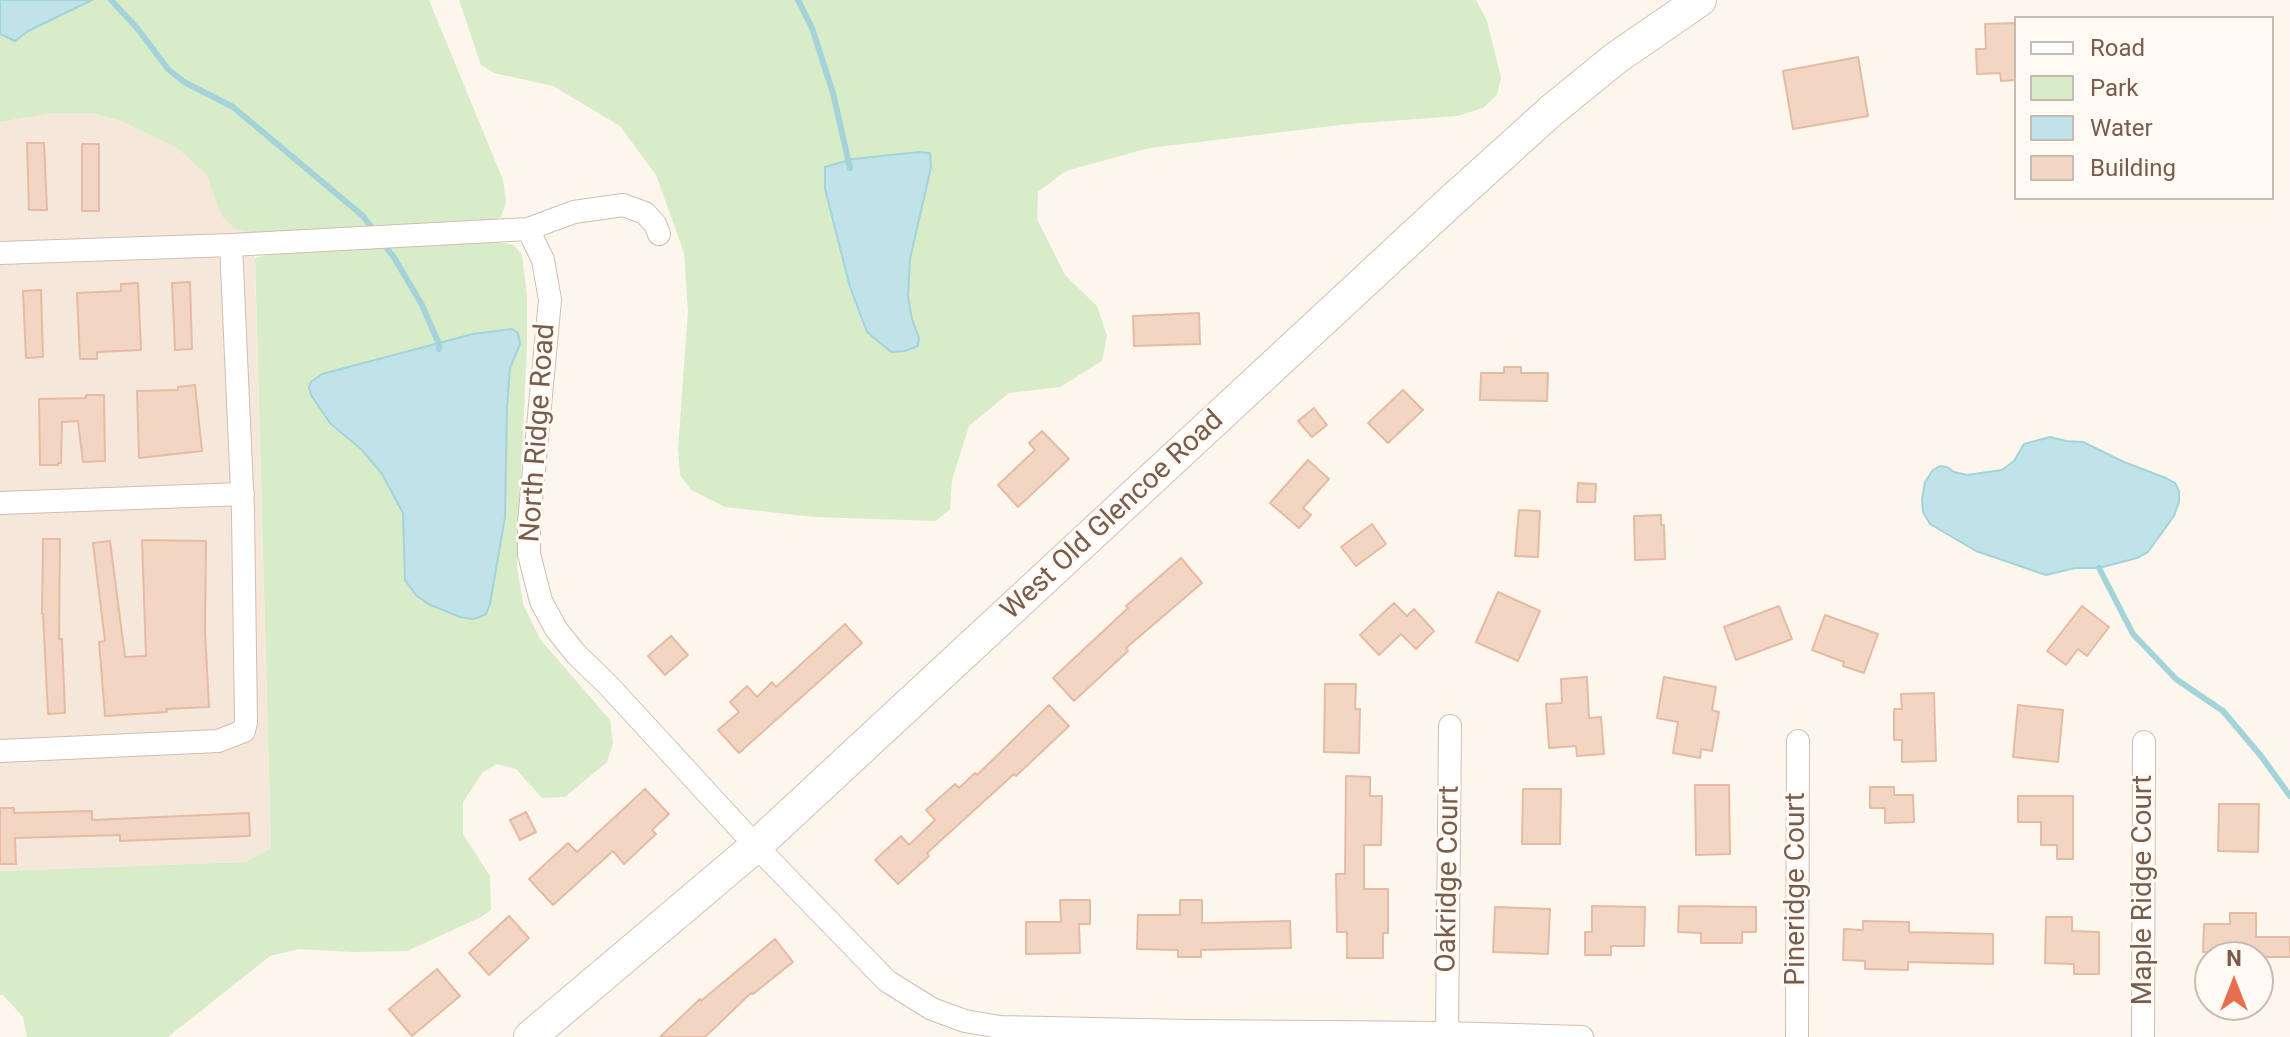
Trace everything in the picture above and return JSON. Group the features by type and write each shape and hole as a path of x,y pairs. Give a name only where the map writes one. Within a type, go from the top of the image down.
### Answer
{"street":[{"name":"West Old Glencoe Road","path":"530,1037 756,846 1459,194 1572,94 1688,3"},
{"path":"0,253 231,245 528,229 574,212 623,205 645,213 659,234"},
{"name":"North Ridge Road","path":"528,229 543,260 550,300 529,522 529,554 541,601 556,629 576,654 887,981 924,1005 965,1021 1000,1027 1582,1037"},
{"path":"0,751 218,741 244,731 243,494 231,245"},
{"path":"0,503 243,494"},
{"name":"Oakridge Court","path":"1447,1033 1450,726"},
{"name":"Pineridge Court","path":"1797,1037 1798,741"},
{"name":"Maple Ridge Court","path":"2143,1037 2144,742"}],"shaded area":[{"path":"54,113 91,113 121,121 177,148 206,174 223,216 235,229 254,233 271,848 246,862 0,871 0,122"}],"green space":[{"path":"0,0 429,0 503,180 506,202 501,217 488,223 254,233 235,229 222,216 206,174 177,148 121,121 91,113 54,113 0,122"},
{"path":"459,0 1476,0 1487,21 1501,78 1497,95 1483,108 1458,116 1349,124 1149,148 1066,171 1038,192 1037,219 1065,275 1097,306 1107,336 1102,361 1060,387 1009,393 969,426 952,480 950,510 935,521 815,517 725,507 691,490 680,475 678,449 688,311 684,253 656,175 620,126 553,86 494,73 481,65"},
{"path":"491,241 514,245 522,255 527,296 527,345 517,567 523,604 540,639 610,720 613,743 607,762 565,797 542,798 516,769 497,764 483,772 463,802 463,834 490,876 491,910 481,917 407,951 299,949 270,956 168,1037 27,1037 23,1017 0,995 0,871 246,862 271,848 255,258 283,251","holes":["473,334 520,344 510,368 505,517 486,614 405,579 403,513 382,474 362,450 330,423 311,395 322,374"]}],"water":[{"path":"0,0 92,0 28,31 15,41 0,34"},
{"path":"930,153 931,167 910,259 908,297 919,338 918,346 891,352 867,332 850,287 825,189 825,167 853,159"},
{"path":"512,329 518,333 520,344 510,368 505,517 490,604 486,614 480,617 460,617 428,604 416,595 405,580 403,513 382,474 362,450 330,423 309,387 322,374 473,334"},
{"path":"2050,437 2083,442 2175,483 2179,502 2174,516 2148,552 2099,568 2075,568 2046,575 1976,551 1930,524 1923,512 1922,499 1925,482 1933,470 1940,466 1947,467 1967,475 2002,470 2014,461 2024,444"}],"building":[{"path":"2014,23 2014,80 2001,81 2000,73 1977,74 1976,49 1986,49 1985,24"},
{"path":"1858,57 1868,116 1793,129 1783,71"},
{"path":"27,143 44,143 47,210 29,210"},
{"path":"82,144 99,144 99,211 82,211"},
{"path":"190,282 192,349 175,350 172,283"},
{"path":"138,283 141,350 97,352 97,359 80,359 77,293 121,291 121,284"},
{"path":"41,290 43,357 26,358 23,291"},
{"path":"1199,313 1200,344 1134,346 1133,316"},
{"path":"1504,367 1521,367 1521,373 1548,373 1547,401 1480,400 1481,373 1504,373"},
{"path":"195,385 202,451 139,458 137,391 178,390 178,387"},
{"path":"1403,390 1423,410 1388,443 1368,423"},
{"path":"86,395 104,395 105,461 83,462 78,421 62,422 61,463 40,465 39,399 86,398"},
{"path":"1314,408 1327,425 1312,437 1298,421"},
{"path":"1042,431 1069,459 1018,507 998,485 1035,450 1029,443"},
{"path":"1308,460 1329,479 1303,508 1311,515 1299,528 1270,503"},
{"path":"1578,483 1596,484 1595,502 1577,502"},
{"path":"1519,510 1540,511 1538,557 1515,556"},
{"path":"1661,515 1665,559 1635,560 1634,516"},
{"path":"1372,524 1386,544 1356,566 1341,547"},
{"path":"43,539 60,539 59,639 62,639 65,713 48,714 42,614"},
{"path":"142,540 206,541 205,632 209,707 105,716 99,642 105,641 93,543 110,541 125,657 146,656"},
{"path":"1181,558 1202,583 1126,648 1128,651 1074,701 1053,678 1128,608 1126,606"},
{"path":"1498,592 1540,611 1518,661 1476,642"},
{"path":"1394,603 1407,616 1414,609 1434,631 1416,649 1401,634 1379,655 1360,635"},
{"path":"1779,606 1792,639 1736,660 1724,627"},
{"path":"2082,606 2109,627 2087,656 2078,649 2066,665 2047,651"},
{"path":"1825,615 1878,634 1864,673 1812,650"},
{"path":"845,624 862,643 739,753 718,730 739,712 730,702 747,686 757,697 772,682 776,687"},
{"path":"671,636 688,655 665,675 648,656"},
{"path":"1587,677 1589,718 1601,717 1604,754 1577,756 1576,746 1549,748 1546,704 1562,703 1561,679"},
{"path":"1664,677 1716,687 1712,710 1719,712 1712,751 1701,749 1700,758 1673,753 1678,722 1657,718"},
{"path":"1325,684 1356,684 1355,709 1360,709 1359,753 1324,752"},
{"path":"1934,693 1936,761 1902,762 1902,740 1894,740 1894,709 1902,709 1901,694"},
{"path":"1049,705 1069,726 927,853 929,856 898,884 875,860 901,836 909,845 935,820 926,810 955,784 959,788 975,773 977,775"},
{"path":"2018,705 2063,710 2058,762 2013,757"},
{"path":"1346,776 1370,777 1370,796 1382,796 1381,845 1364,845 1364,889 1388,889 1388,933 1383,933 1383,958 1347,958 1347,932 1337,932 1336,874 1345,874"},
{"path":"1695,785 1729,785 1730,854 1696,855"},
{"path":"1870,787 1894,787 1894,795 1913,795 1914,822 1885,823 1885,808 1870,808"},
{"path":"645,789 669,814 652,830 656,834 624,864 613,851 553,905 529,879 568,843 577,852"},
{"path":"1523,789 1561,789 1560,844 1522,844"},
{"path":"2018,796 2073,796 2073,859 2057,859 2057,845 2041,845 2041,822 2018,822"},
{"path":"2219,804 2259,804 2258,852 2218,851"},
{"path":"0,808 14,808 14,813 92,811 92,820 249,813 250,836 120,841 120,835 15,838 16,864 0,864"},
{"path":"526,812 536,832 520,840 510,820"},
{"path":"1060,900 1090,900 1090,924 1079,924 1080,953 1026,954 1026,922 1061,922"},
{"path":"1180,900 1202,900 1202,923 1290,921 1291,948 1201,950 1201,957 1178,957 1178,950 1137,949 1138,915 1180,915"},
{"path":"1592,906 1645,907 1644,946 1611,946 1611,955 1585,955 1585,932 1592,932"},
{"path":"1679,906 1756,907 1756,932 1742,932 1742,943 1701,943 1701,933 1678,932"},
{"path":"1495,907 1550,909 1548,954 1493,952"},
{"path":"2230,913 2256,913 2256,937 2290,937 2290,957 2274,957 2274,941 2203,941 2204,924 2230,924"},
{"path":"509,916 529,938 489,975 469,953"},
{"path":"2046,917 2072,917 2072,931 2099,932 2099,974 2074,974 2074,964 2045,963"},
{"path":"1863,921 1909,922 1909,932 1993,934 1993,964 1908,962 1908,970 1865,969 1865,961 1843,960 1844,929 1863,930"},
{"path":"775,939 793,962 751,993 705,1037 660,1037 700,999"},
{"path":"437,969 460,996 412,1036 389,1009"}],"waterway":[{"path":"111,0 168,69 184,82 233,107 363,216 374,231"},
{"path":"798,0 812,28 833,93 850,168"},
{"path":"383,243 422,305 439,349"},
{"path":"2099,568 2133,634 2176,679 2223,711 2290,796"}]}
